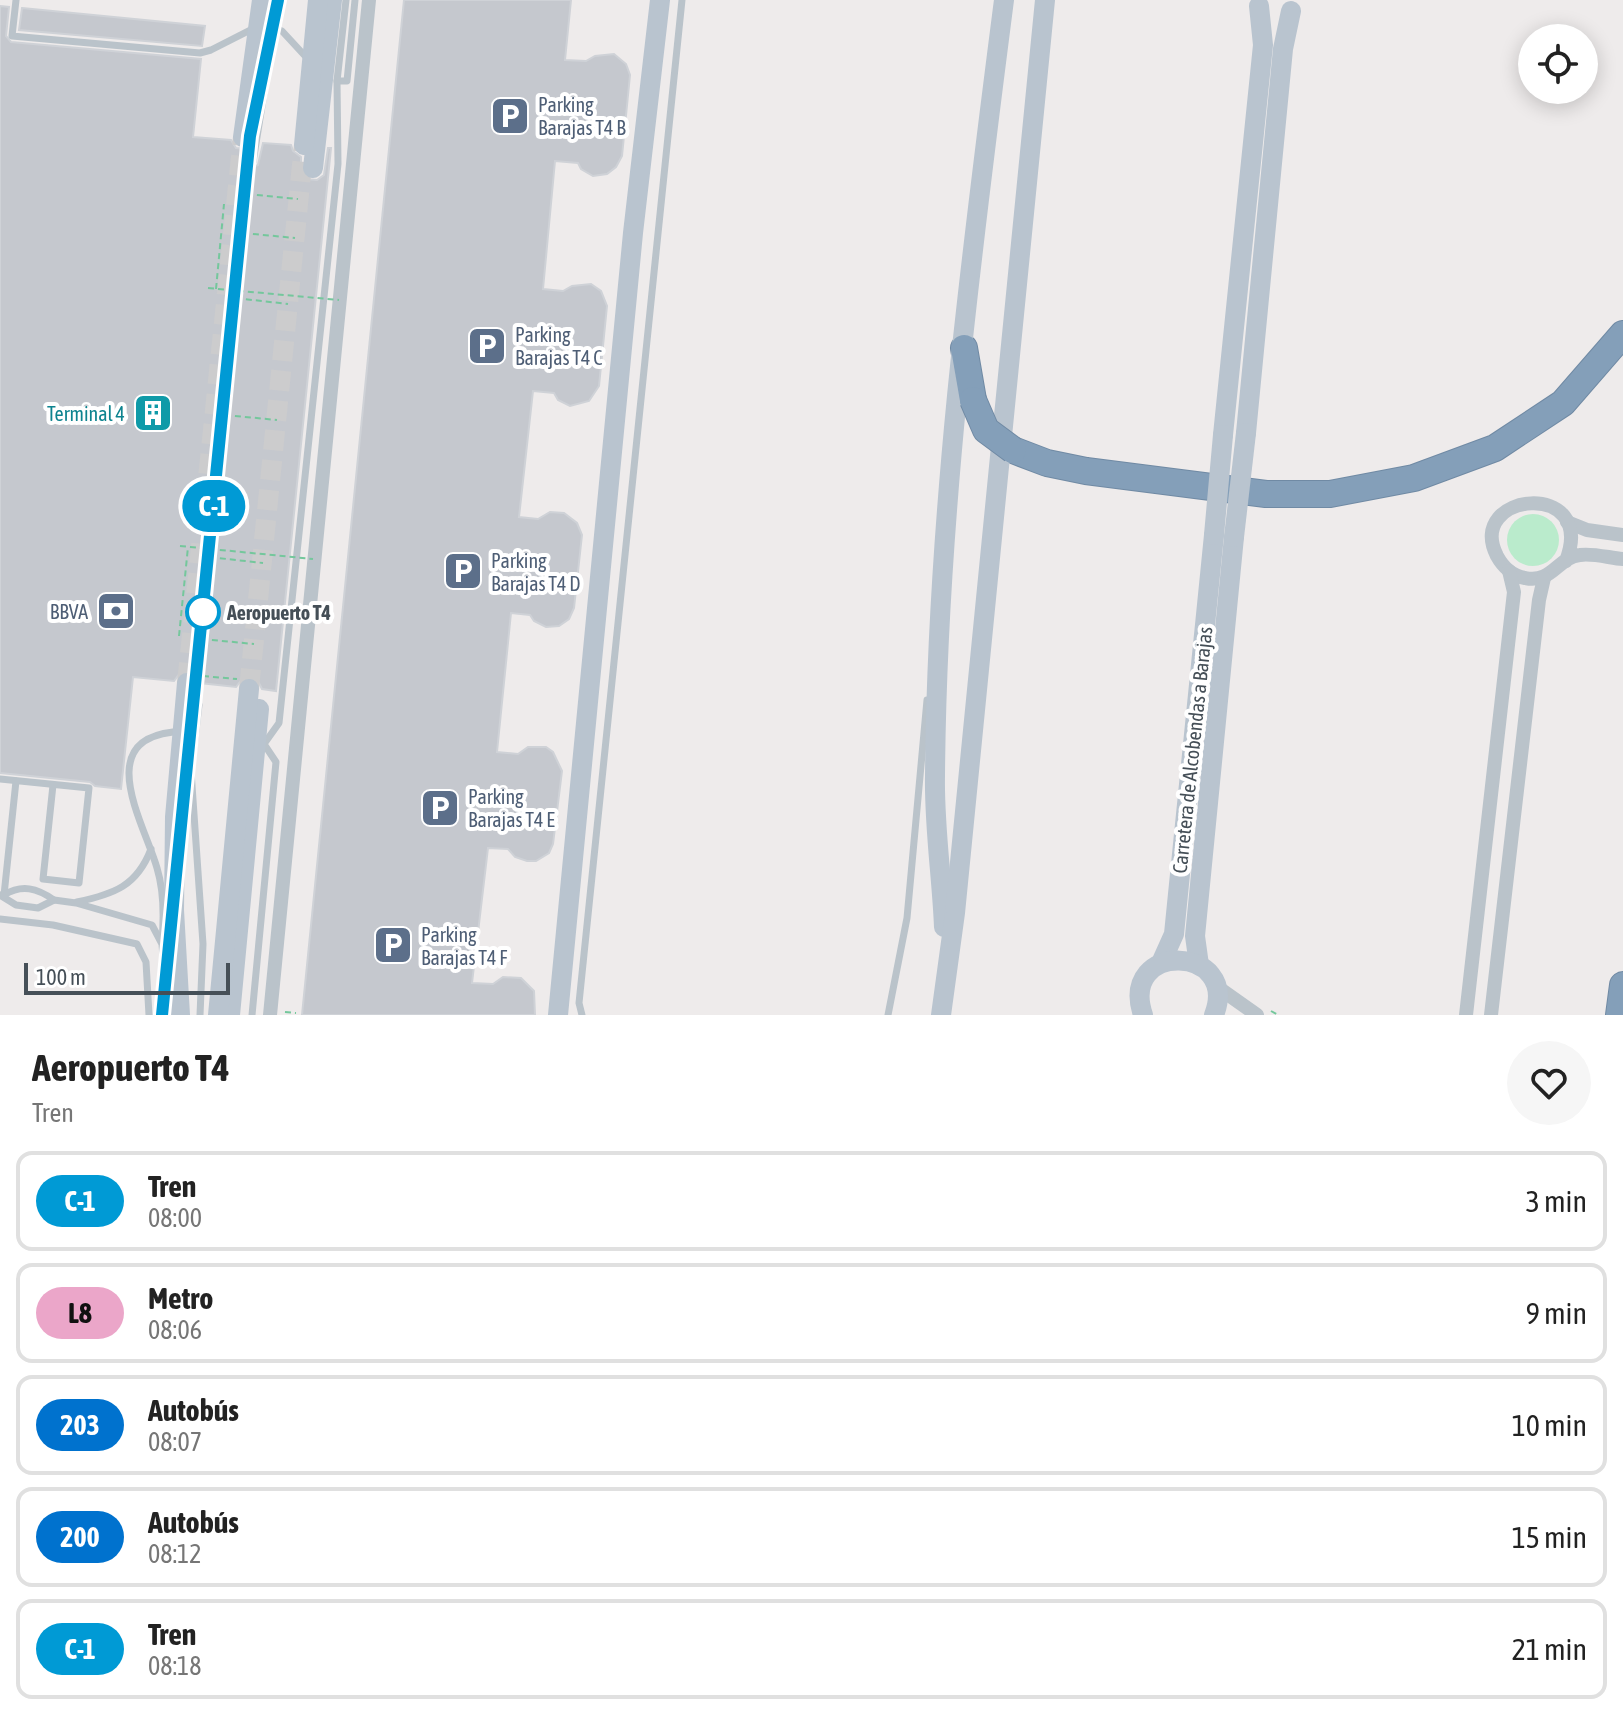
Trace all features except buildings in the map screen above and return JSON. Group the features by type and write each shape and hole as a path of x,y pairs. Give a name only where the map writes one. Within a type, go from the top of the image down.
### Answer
{"highway":[{"path":"964,348 973,400 986,430 1013,450 1047,463 1165,484 1266,494 1330,494 1414,478 1495,448 1563,403 1623,334"},
{"path":"1619,1015 1623,985"}],"street":[{"path":"243,137 262,0"},
{"path":"304,145 318,0"},
{"path":"313,168 330,83 332,0"},
{"path":"270,1015 369,0"},
{"path":"558,1015 630,262 660,0"},
{"path":"945,975 935,778 942,589 976,219 1004,0"},
{"path":"941,1015 957,897 1045,0"},
{"path":"1257,3 1275,12 1291,11 1310,0"},
{"path":"1224,536 1223,435 1263,45 1257,3"},
{"path":"1224,536 1246,433 1283,49 1291,11"},
{"path":"1466,1015 1514,592 1509,571 1495,552 1493,537 1497,522 1514,505 1533,501 1550,505 1567,522 1584,529 1623,535"},
{"path":"1566,561 1571,543 1567,522"},
{"name":"Carretera de Alcobendas a Barajas","path":"1143,1015 1140,990 1144,979 1161,963 1174,934 1224,536"},
{"name":"Carretera de Alcobendas a Barajas","path":"1199,965 1195,936 1224,536"},
{"path":"1509,571 1525,578 1544,578 1566,561 1582,554 1623,559"},
{"path":"1491,1015 1544,578"},
{"path":"180,1015 174,910 175,817 195,679"},
{"path":"218,1015 249,685"},
{"path":"230,1015 259,709"},
{"path":"1161,963 1187,960 1199,965 1216,986 1257,1015"},
{"path":"1214,1015 1218,1004 1216,986"}],"lane":[{"path":"16,0 12,36 200,53 262,24 274,28 302,48 330,83"},
{"path":"253,162 279,0"},
{"path":"252,1015 276,762 264,744 279,723 281,707 338,164 330,83 346,0"},
{"path":"330,83 347,81 355,0"},
{"path":"582,1015 579,1003 682,0"},
{"path":"888,1015 907,918 922,742 942,589"},
{"path":"199,705 191,771 203,944 200,1015"},
{"path":"167,1015 162,892 151,849 129,788 130,759 140,744 155,734 173,732"},
{"path":"0,779 89,788 79,883 43,879 53,785"},
{"path":"2,895 16,781"},
{"path":"76,903 127,886 142,868 151,849"},
{"path":"2,895 17,888 40,890 54,900 146,922 157,930 162,944"},
{"path":"2,895 16,905 38,908 54,900"},
{"path":"0,919 53,925 137,944 146,962 149,1015"}],"path":[{"path":"237,193 298,199"},
{"path":"216,289 224,204"},
{"path":"233,232 295,238"},
{"path":"208,288 339,300"},
{"path":"226,297 288,304"},
{"path":"215,414 277,420"},
{"path":"180,546 313,559"},
{"path":"179,636 188,547"},
{"path":"200,556 263,563"},
{"path":"192,638 254,644"},
{"path":"195,679 249,685"}],"green space":[{"path":"1533,514 1551,522 1559,540 1551,558 1533,566 1515,558 1507,540 1515,522"}],"tunnel":[{"path":"187,683 243,137"},
{"path":"249,689 304,145"}],"train":[{"name":"C-1","path":"162,1015 250,136 278,0"}],"place":[{"name":"Parking Barajas T4 B","path":"510,116"},
{"name":"Parking Barajas T4 C","path":"487,346"},
{"name":"Terminal 4","path":"153,413"},
{"name":"Parking Barajas T4 D","path":"463,571"},
{"name":"BBVA","path":"116,611"},
{"name":"Aeropuerto T4","path":"203,612"},
{"name":"Parking Barajas T4 E","path":"440,808"},
{"name":"Parking Barajas T4 F","path":"393,945"}]}
